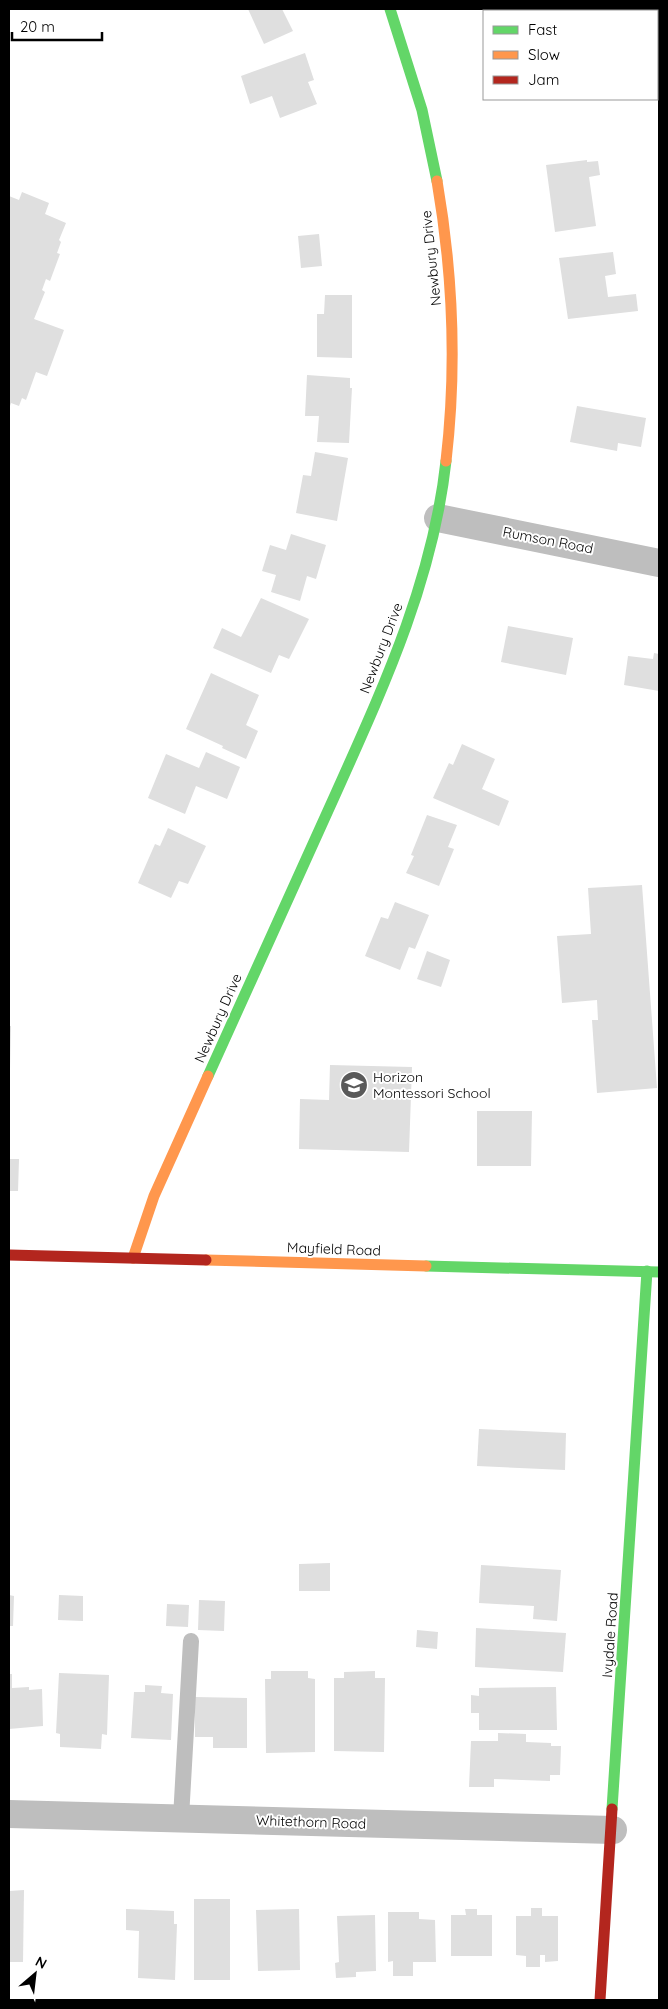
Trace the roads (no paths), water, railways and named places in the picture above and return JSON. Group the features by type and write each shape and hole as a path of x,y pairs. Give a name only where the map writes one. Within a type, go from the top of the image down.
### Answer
{"street":[{"name":"Newbury Drive","path":"133,1258 154,1196 361,737 406,630 438,518 447,455 453,360 450,276 436,172 416,86 390,9"},
{"name":"Rumson Road","path":"438,518 659,563"},
{"name":"Mayfield Road","path":"9,1256 653,1272"},
{"name":"Ivydale Road","path":"600,2000 653,1272"},
{"name":"Whitethorn Road","path":"9,1814 612,1830"}],"lane":[{"path":"181,1818 191,1641"}],"place":[{"name":"Horizon Montessori School","path":"354,1085"}]}
